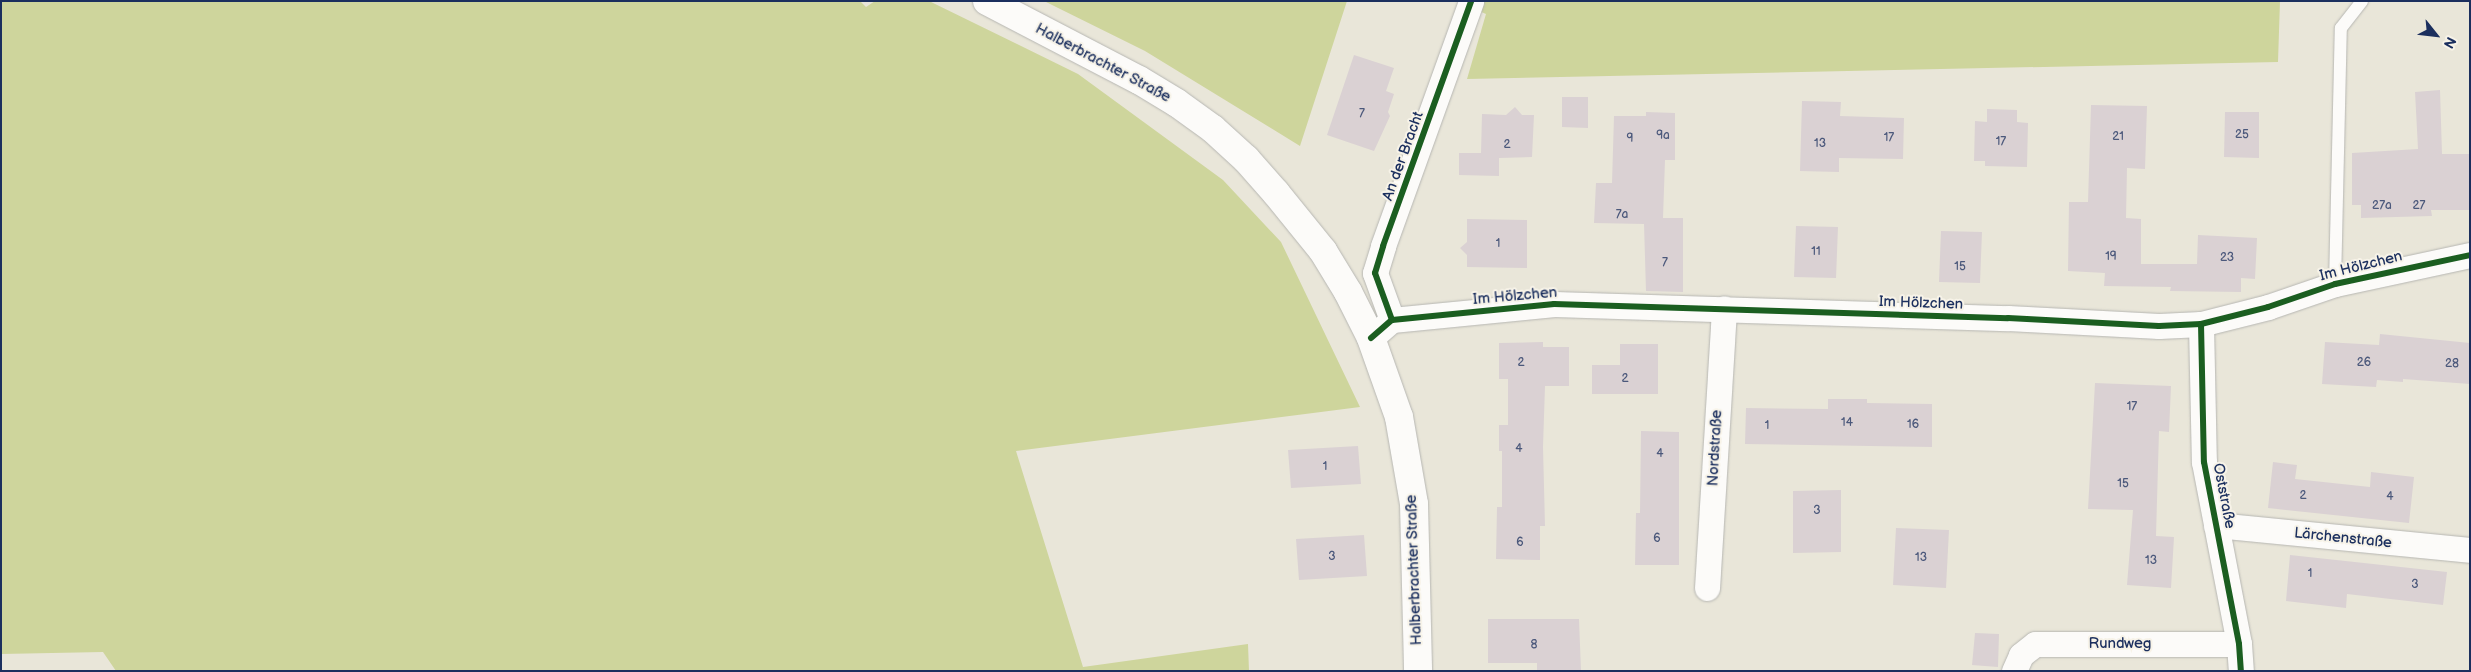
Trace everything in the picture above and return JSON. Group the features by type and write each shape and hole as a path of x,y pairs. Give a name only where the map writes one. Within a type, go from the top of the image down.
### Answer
{"main road":[{"name":"Halberbrachter Straße","path":"987,1 1139,80 1177,103 1213,129 1246,159 1323,251 1348,292 1370,338 1399,417 1414,504 1418,671"}],"street":[{"name":"An der Bracht","path":"1392,320 1376,273 1382,246 1471,1"},
{"name":"Im Hölzchen","path":"1392,320 1554,304 2008,318 2159,326 2201,324 2268,307 2335,284 2470,255"},
{"name":"Nordstraße","path":"1707,588 1724,309"},
{"path":"1370,338 1392,320"},
{"name":"Oststraße","path":"2201,324 2204,462 2239,644 2241,671"},
{"name":"Lärchenstraße","path":"2216,525 2470,550"},
{"name":"Rundweg","path":"2014,671 2020,655 2035,644 2239,644"}],"lane":[{"path":"2335,284 2341,28 2362,1"}],"green space":[{"path":"1,1 860,1 866,7 875,1 929,1 1078,74 1223,180 1281,242 1360,407 1016,451 1083,667 1248,644 1249,671 116,671 103,652 1,654"},
{"path":"1044,1 1347,1 1300,146 1145,51"},
{"path":"1456,1 2280,1 2278,62 1467,79 1486,14"}],"building":[{"path":"1354,55 1394,68 1386,91 1394,94 1388,112 1390,116 1374,151 1327,135"},
{"path":"2440,90 2442,154 2470,154 2470,210 2431,210 2432,216 2361,218 2361,205 2352,205 2352,153 2418,149 2415,92"},
{"path":"1562,97 1588,97 1588,128 1562,127"},
{"path":"1802,101 1841,102 1840,116 1904,118 1903,159 1839,158 1839,172 1800,171"},
{"path":"2091,105 2147,106 2145,169 2127,168 2126,218 2141,219 2141,264 2197,264 2198,235 2257,238 2255,279 2241,278 2241,292 2170,291 2171,287 2104,286 2105,273 2068,271 2069,202 2088,202"},
{"path":"1515,107 1522,115 1534,115 1532,157 1499,158 1499,176 1459,175 1459,153 1481,153 1482,114 1506,115"},
{"path":"1987,109 2017,110 2017,122 2028,123 2027,167 1985,166 1985,161 1974,161 1975,121 1987,122"},
{"path":"1646,112 1675,113 1675,160 1665,160 1663,218 1683,218 1683,292 1646,291 1644,224 1594,223 1596,183 1612,183 1614,116 1646,116"},
{"path":"2225,112 2259,112 2259,158 2224,157"},
{"path":"1467,219 1527,220 1527,268 1467,267 1467,255 1460,248 1467,242"},
{"path":"1796,226 1838,227 1836,278 1794,277"},
{"path":"1941,231 1982,232 1980,283 1939,282"},
{"path":"2380,334 2470,343 2470,384 2403,379 2403,382 2377,380 2376,387 2322,384 2325,342 2379,345"},
{"path":"1543,342 1543,347 1569,347 1569,386 1545,386 1543,447 1545,526 1540,526 1540,560 1496,559 1497,507 1502,507 1502,451 1499,451 1499,425 1508,425 1508,379 1499,379 1499,343"},
{"path":"1620,344 1658,344 1658,394 1592,394 1592,365 1620,365"},
{"path":"2095,383 2171,386 2169,432 2159,431 2156,536 2174,537 2171,588 2127,585 2133,510 2088,509"},
{"path":"1828,399 1867,399 1867,403 1932,404 1932,447 1745,444 1746,408 1828,409"},
{"path":"1641,431 1679,432 1679,565 1635,565 1636,513 1640,513"},
{"path":"1358,446 1361,484 1291,488 1288,450"},
{"path":"2273,462 2297,465 2295,479 2370,487 2371,472 2414,477 2409,523 2268,508"},
{"path":"1841,490 1841,552 1793,553 1793,491"},
{"path":"1896,528 1949,530 1946,588 1893,585"},
{"path":"1364,535 1367,576 1299,580 1296,539"},
{"path":"2290,555 2447,572 2443,605 2347,594 2346,608 2286,601"},
{"path":"1488,619 1579,619 1581,671 1537,671 1537,663 1488,663"},
{"path":"1975,633 1999,634 1998,667 1972,665"}],"cycle path":[{"path":"1392,320 1375,273 1471,1"},
{"path":"1371,338 1392,320 1554,304 2008,318 2159,326 2201,324 2268,307 2335,284 2470,255"},
{"path":"2201,324 2204,462 2239,644 2241,671"}]}
